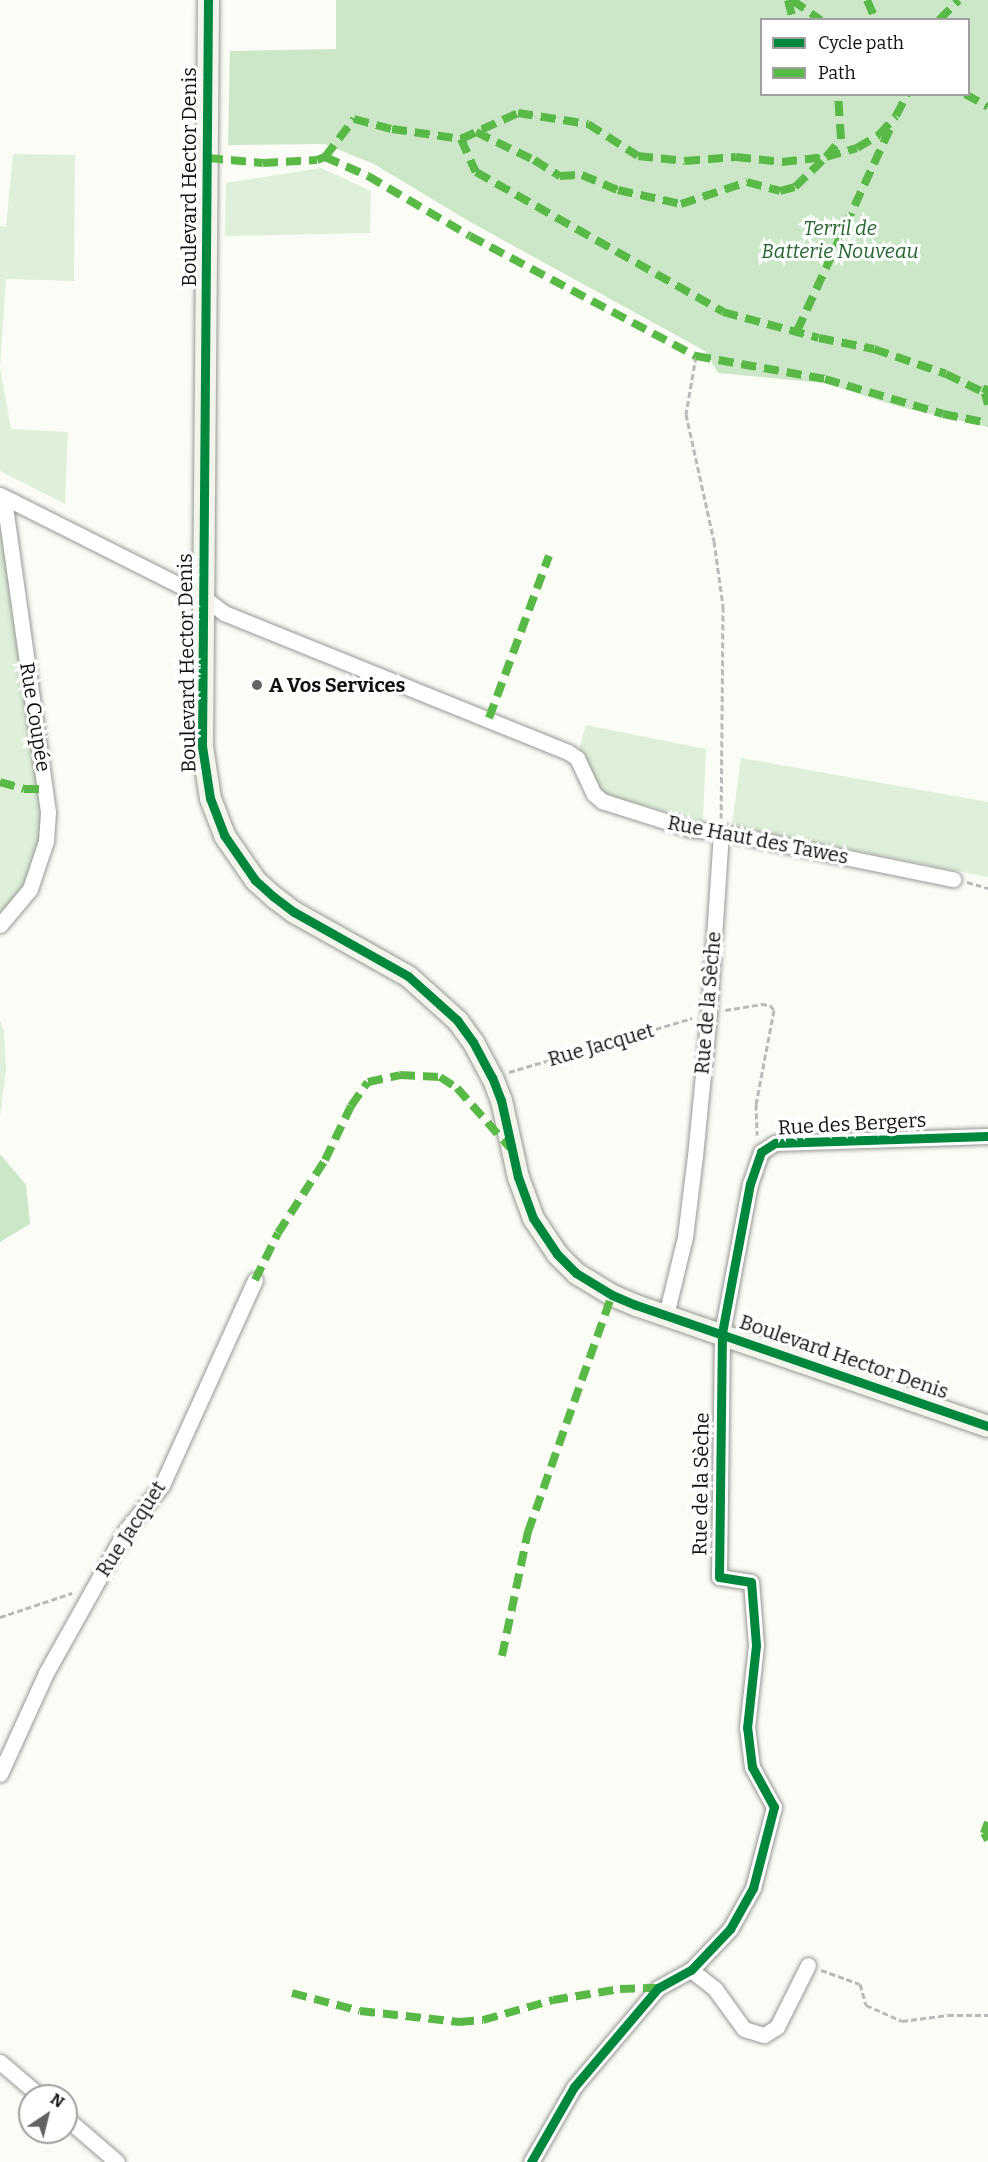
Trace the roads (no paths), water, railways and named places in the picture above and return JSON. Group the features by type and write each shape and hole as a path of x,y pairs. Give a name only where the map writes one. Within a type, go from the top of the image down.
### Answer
{"street":[{"name":"Boulevard Hector Denis","path":"208,0 202,746 206,779 216,817 234,851 255,880 294,912 391,965 427,990 457,1020 473,1042 492,1077 501,1100 524,1197 545,1238 576,1273 612,1295 988,1426"},
{"name":"Rue Haut des Tawes","path":"2,496 203,597 224,613 568,752 577,758 594,794 602,801 690,829 721,832 953,879"},
{"name":"Rue Coupée","path":"0,925 30,889 44,849 48,812 2,496"},
{"name":"Rue de la Sèche","path":"666,1315 685,1237 709,1013 721,832"},
{"name":"Rue des Bergers","path":"722,1334 750,1184 761,1152 775,1143 988,1136"},
{"name":"Rue Jacquet","path":"0,1774 46,1673 126,1530 162,1485 255,1280"},
{"name":"Rue de la Sèche","path":"531,2162 574,2087 658,1988 691,1970 730,1929 753,1888 774,1808 752,1767 747,1728 756,1645 752,1582 718,1576 722,1334"},
{"path":"691,1970 715,1989 744,2029 764,2035 777,2027 808,1965"},
{"path":"0,2062 26,2084"},
{"path":"78,2128 117,2162"}],"place":[{"name":"A Vos Services","path":"257,685"}],"park label":[{"name":"Terril de Batterie Nouveau","path":"840,240"}]}
